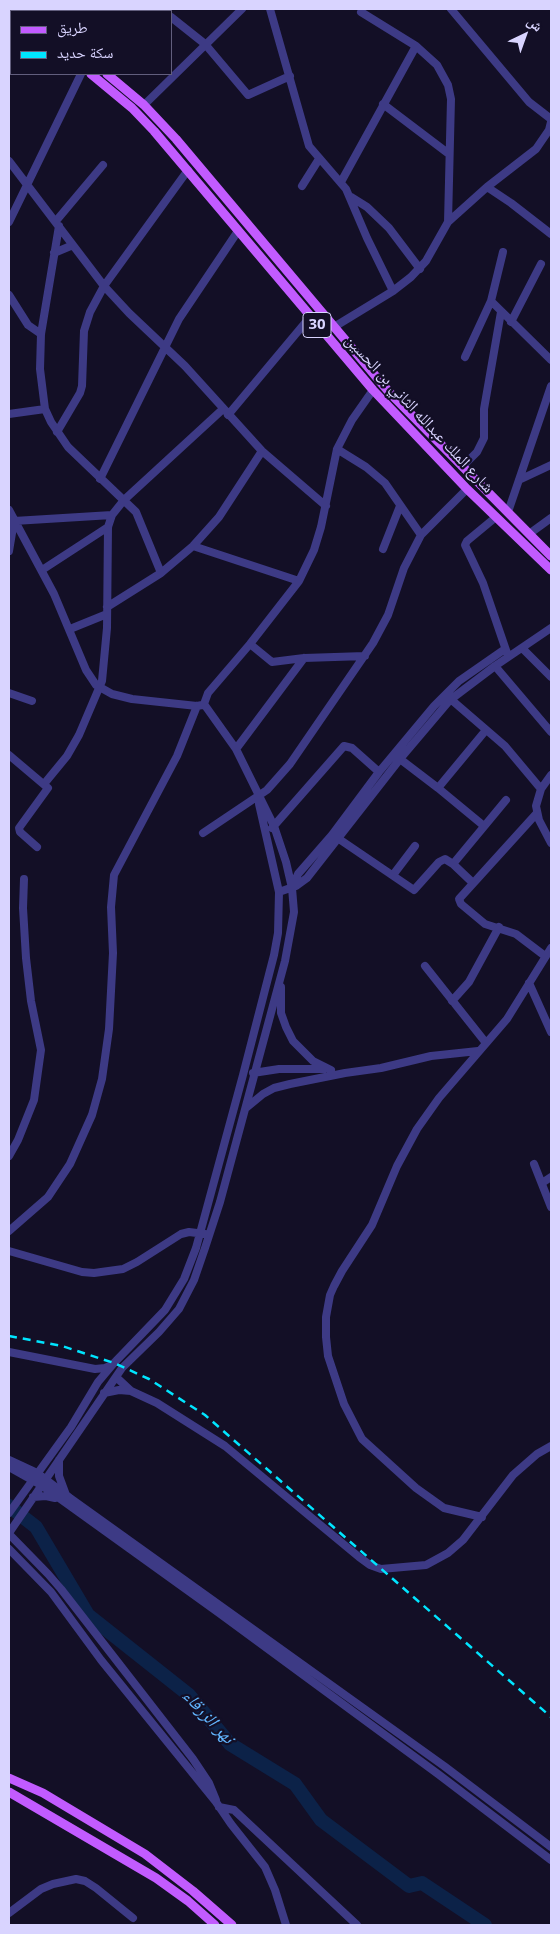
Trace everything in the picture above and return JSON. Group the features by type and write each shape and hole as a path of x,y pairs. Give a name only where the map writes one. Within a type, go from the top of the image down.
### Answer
{"main road":[{"name":"شارع الملك عبدالله الثاني بن الحسين","path":"92,75 132,108 188,170 373,390 467,489 551,570"},
{"name":"شارع الملك عبدالله الثاني بن الحسين","path":"108,75 144,105 176,139 389,392 551,556"},
{"path":"217,205 225,198"},
{"path":"224,215 233,207"},
{"path":"9,1778 43,1793 145,1854 193,1891 232,1925"},
{"path":"9,1792 156,1878 188,1901 215,1925"}],"street":[{"path":"144,105 242,9"},
{"path":"270,9 309,146 341,182 351,197 367,238 393,291"},
{"path":"334,327 393,291 420,269 448,222 486,187 536,149 549,130 551,121 525,98 451,9"},
{"path":"361,12 416,46 436,64 448,85 451,99 448,222"},
{"path":"172,18 205,44 248,95 290,76"},
{"path":"341,182 416,46"},
{"path":"9,222 81,75"},
{"path":"383,104 449,154"},
{"path":"302,186 319,159"},
{"path":"9,161 104,286 129,313 166,346 262,451 326,506"},
{"path":"102,165 58,224 41,334 40,369 45,409 57,432 73,453 136,512 162,573"},
{"path":"57,432 80,393 83,378 84,331 86,322 104,286 188,170"},
{"path":"486,187 511,203 551,234"},
{"path":"351,197 367,207 389,228 420,269"},
{"path":"100,479 187,305 238,231"},
{"path":"54,253 73,245"},
{"path":"465,357 491,301 503,252"},
{"path":"512,322 540,264"},
{"path":"9,295 28,325 41,334"},
{"path":"491,301 551,360"},
{"path":"462,467 477,452 484,438 484,409 501,312"},
{"path":"44,784 67,756 100,689 104,663 107,611 108,527 112,515 124,500 226,412 310,317"},
{"path":"508,512 534,431 551,386"},
{"path":"9,1231 48,1197 70,1164 92,1115 102,1079 109,1028 113,953 111,907 114,875 177,756 200,705 299,581 314,550 326,506 337,449 345,431 373,390"},
{"path":"9,414 45,409"},
{"path":"337,449 378,476 421,535"},
{"path":"70,629 107,611 162,573 193,546 219,517 262,451"},
{"path":"519,480 551,465"},
{"path":"203,833 271,787 290,764 365,656 388,615 404,568 421,535 467,489"},
{"path":"383,549 400,506"},
{"path":"9,510 42,570 70,629 86,670 100,689 132,700 200,705 236,749 255,787 279,892 278,933 274,954 243,1075 189,1267 175,1295 154,1323 113,1364 98,1382 70,1427 9,1513"},
{"path":"14,521 112,515"},
{"path":"496,517 467,541 466,545 483,583 507,653"},
{"path":"530,534 551,518"},
{"path":"9,551 14,521"},
{"path":"42,570 108,527"},
{"path":"193,546 299,581"},
{"path":"279,892 292,888 307,878 400,760 459,681 507,653 522,648 551,628"},
{"path":"250,644 271,661 365,656"},
{"path":"522,648 551,678"},
{"path":"292,888 298,874 332,835 379,772 447,697 495,666 507,653"},
{"path":"236,749 304,658"},
{"path":"495,666 551,732"},
{"path":"9,693 32,701"},
{"path":"447,697 514,756 541,789"},
{"path":"438,788 486,730"},
{"path":"266,831 274,826 344,746 352,748 379,772"},
{"path":"9,755 48,789 19,828 20,832 37,847"},
{"path":"400,760 484,826"},
{"path":"551,775 541,789 536,806 536,813 551,844"},
{"path":"258,797 274,826 286,862 292,888 293,922 246,1108 210,1235 194,1280 179,1308 168,1322 122,1368 18,1517 9,1533 61,1589 193,1759 210,1783 218,1804 234,1810 357,1925"},
{"path":"452,864 506,800"},
{"path":"536,813 460,897 461,904 486,924 516,934 545,956"},
{"path":"339,839 414,890 439,862 445,859 473,883"},
{"path":"393,875 415,846"},
{"path":"9,1156 18,1140 34,1100 41,1050 26,958 23,908 24,879"},
{"path":"452,1001 469,982 499,927"},
{"path":"482,1517 444,1508 416,1488 362,1439 344,1404 328,1356 326,1317 334,1286 372,1224 410,1141 439,1098 507,1019 551,948"},
{"path":"425,966 486,1043"},
{"path":"280,977 282,1013 289,1034 299,1048 320,1066 345,1073"},
{"path":"529,983 551,1032"},
{"path":"246,1108 263,1094 274,1088 345,1073 381,1068 431,1056 478,1051"},
{"path":"243,1075 279,1069 331,1070"},
{"path":"534,1164 551,1207"},
{"path":"542,1183 551,1177"},
{"path":"9,1251 82,1272 94,1273 123,1269 181,1234 189,1232 210,1235"},
{"path":"9,1352 91,1369 105,1368 113,1364"},
{"path":"113,1364 122,1368"},
{"path":"91,1369 97,1376 98,1382"},
{"path":"116,1377 131,1391 157,1403 225,1446 359,1557 381,1569 415,1567 438,1560 463,1540 514,1475 537,1454 551,1446"},
{"path":"104,1394 119,1390 131,1391"},
{"path":"9,1460 43,1482 328,1688 444,1766 551,1847"},
{"path":"59,1460 62,1497"},
{"path":"9,1467 34,1476"},
{"path":"31,1499 46,1496 62,1497"},
{"path":"9,1549 51,1592 101,1660 218,1804 268,1873 286,1925"},
{"path":"328,1688 551,1860"},
{"path":"438,1774 444,1766"},
{"path":"9,1913 41,1889 53,1884 76,1879 86,1881 133,1918"}],"waterway":[{"name":"نهر الزرقاء","path":"9,1506 36,1527 88,1615 189,1695 230,1744 295,1784 321,1820 409,1886 422,1883 485,1925"}],"railway":[{"path":"9,1336 62,1346 114,1363 149,1379 205,1415 551,1717"}]}
